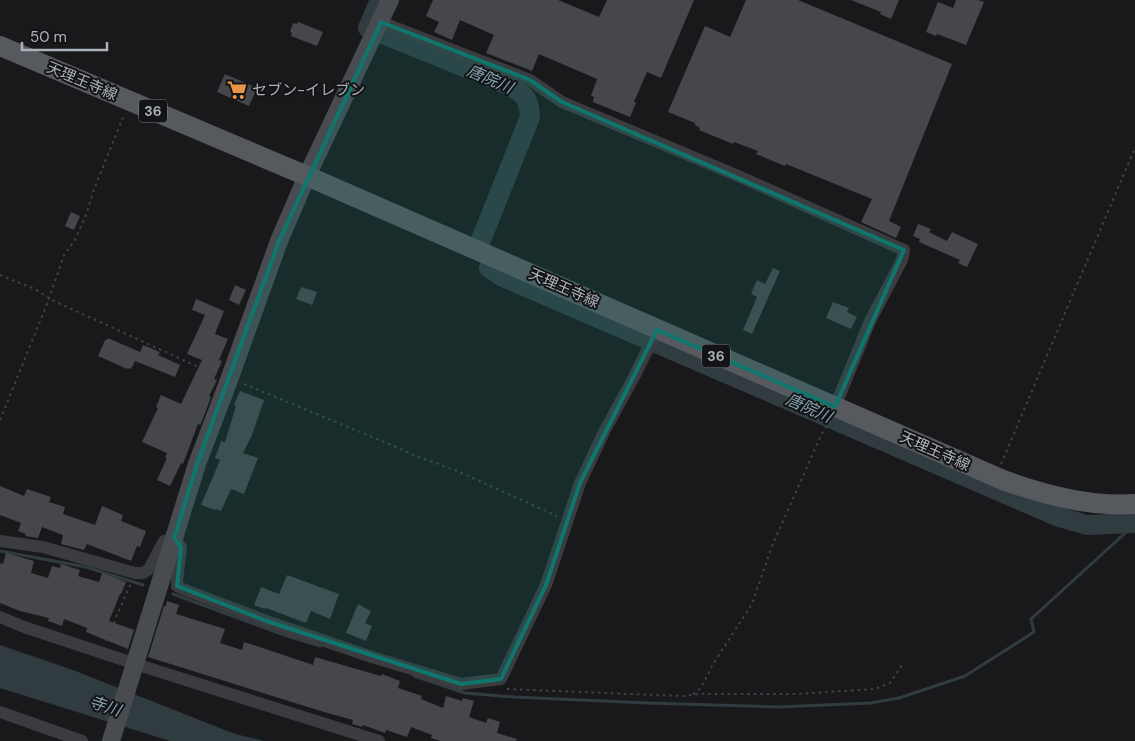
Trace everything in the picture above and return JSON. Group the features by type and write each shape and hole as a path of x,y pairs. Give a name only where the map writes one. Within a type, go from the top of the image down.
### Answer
{"main road":[{"name":"天理王寺線","path":"0,46 306,176 994,477 1042,494 1075,501 1123,505 1135,504"}],"street":[{"path":"111,741 197,464 230,380 279,241 306,176 390,0"},
{"path":"381,22 530,80 562,102 736,175 904,250 902,260 870,321 835,407"},
{"path":"174,538 181,547 177,586 183,589 269,622 362,654 461,684 501,678 546,585 580,482 658,330"},
{"path":"0,541 43,547 135,573 143,573 149,569 164,541 174,538"},
{"path":"0,616 24,627 102,652 135,665 379,741"},
{"path":"0,712 82,741"},
{"path":"0,720 15,724 24,721"}],"path":[{"path":"0,420 64,255 75,240 86,215 94,189 130,101"},
{"path":"994,477 1135,148"},
{"path":"0,275 35,289 48,298 230,380 270,394 414,456 455,470 531,503 540,509 568,519"},
{"path":"691,695 701,688 752,604 776,538 835,407"},
{"path":"102,652 135,573"},
{"path":"505,689 683,696 797,694 875,689 890,683 902,665"}],"highlighted area":[{"path":"381,22 530,80 562,102 904,250 835,407 657,330 580,483 546,585 501,679 461,684 269,622 177,586 181,547 174,538 197,464 279,241"}],"water":[{"name":"寺川","path":"0,645 73,670 235,734 264,741 170,741 0,688"}],"building":[{"path":"433,0 558,0 599,17 607,0 694,0 661,78 647,72 634,102 636,103 630,117 593,102 594,97 591,96 597,79 539,54 532,71 486,53 494,35 460,20 452,40 434,32 439,22 426,16"},
{"path":"746,0 798,0 952,64 889,221 901,227 896,238 861,222 872,199 786,164 785,166 756,154 758,151 734,142 733,144 699,130 700,128 695,123 668,112 705,26 730,37"},
{"path":"851,0 899,0 891,19 880,14 881,12"},
{"path":"956,0 978,0 984,2 966,45 926,32 938,2 953,8"},
{"path":"298,22 323,32 317,46 291,36 292,33 290,32 293,23 297,24"},
{"name":"セブン-イレブン","path":"225,74 257,88 249,106 217,92"},
{"path":"71,212 80,216 74,230 65,226"},
{"path":"918,224 931,229 929,232 947,241 952,232 978,244 967,267 958,263 960,260 919,242 920,239 913,236"},
{"path":"773,268 780,271 752,334 743,330 757,297 751,294 757,280 765,284"},
{"path":"235,285 246,290 239,305 229,300"},
{"path":"301,287 317,292 312,305 296,299"},
{"path":"196,299 224,311 215,334 228,339 219,360 222,361 214,379 217,380 209,396 211,397 204,416 200,425 198,424 183,464 181,463 170,486 157,480 167,458 165,458 167,453 142,442 158,408 156,407 161,395 181,404 202,360 187,354 205,315 192,310"},
{"path":"833,302 849,308 847,312 857,317 851,329 826,318"},
{"path":"108,338 140,352 143,345 160,352 158,355 180,365 175,377 135,361 131,369 127,369 98,356 105,340"},
{"path":"240,391 264,400 252,435 243,453 258,458 244,494 231,489 221,511 215,510 201,505 220,460 215,458 221,441 225,442 236,406 234,405"},
{"path":"0,486 24,496 27,489 51,497 49,502 65,507 63,514 95,525 102,506 123,515 121,521 146,531 140,547 137,546 131,561 87,544 84,550 61,544 63,535 42,527 38,538 25,536 26,534 18,531 21,523 0,515"},
{"path":"6,553 34,561 31,573 48,578 52,566 60,568 61,564 80,570 78,576 99,582 102,573 126,582 109,621 134,630 128,649 86,632 87,628 64,619 62,626 48,621 49,618 20,611 0,603 0,563 3,564"},
{"path":"287,575 339,594 330,619 311,611 306,623 254,605 261,587 279,594"},
{"path":"167,601 179,605 176,614 225,629 220,643 242,650 244,642 313,665 315,657 381,676 382,674 400,681 398,688 422,696 421,699 443,708 446,696 462,701 463,698 474,701 469,717 486,723 488,718 500,722 497,733 517,739 516,741 441,741 431,738 432,735 411,727 407,737 386,730 385,733 363,725 362,727 352,724 353,720 148,657"},
{"path":"358,604 371,611 365,623 372,626 366,641 346,633"}],"waterway":[{"name":"唐院川","path":"380,0 368,28 511,86 520,92 528,102 530,117 481,240"},
{"name":"唐院川","path":"489,268 501,276 1059,517 1087,525 1135,523"},
{"path":"414,676 465,693 514,697 779,707 870,703 899,698 965,676 1034,632 1031,619 1135,524"},
{"path":"0,551 86,567 143,585"},
{"path":"173,594 287,636 320,646"}],"place":[{"name":"セブン-イレブン","path":"237,90"}]}
